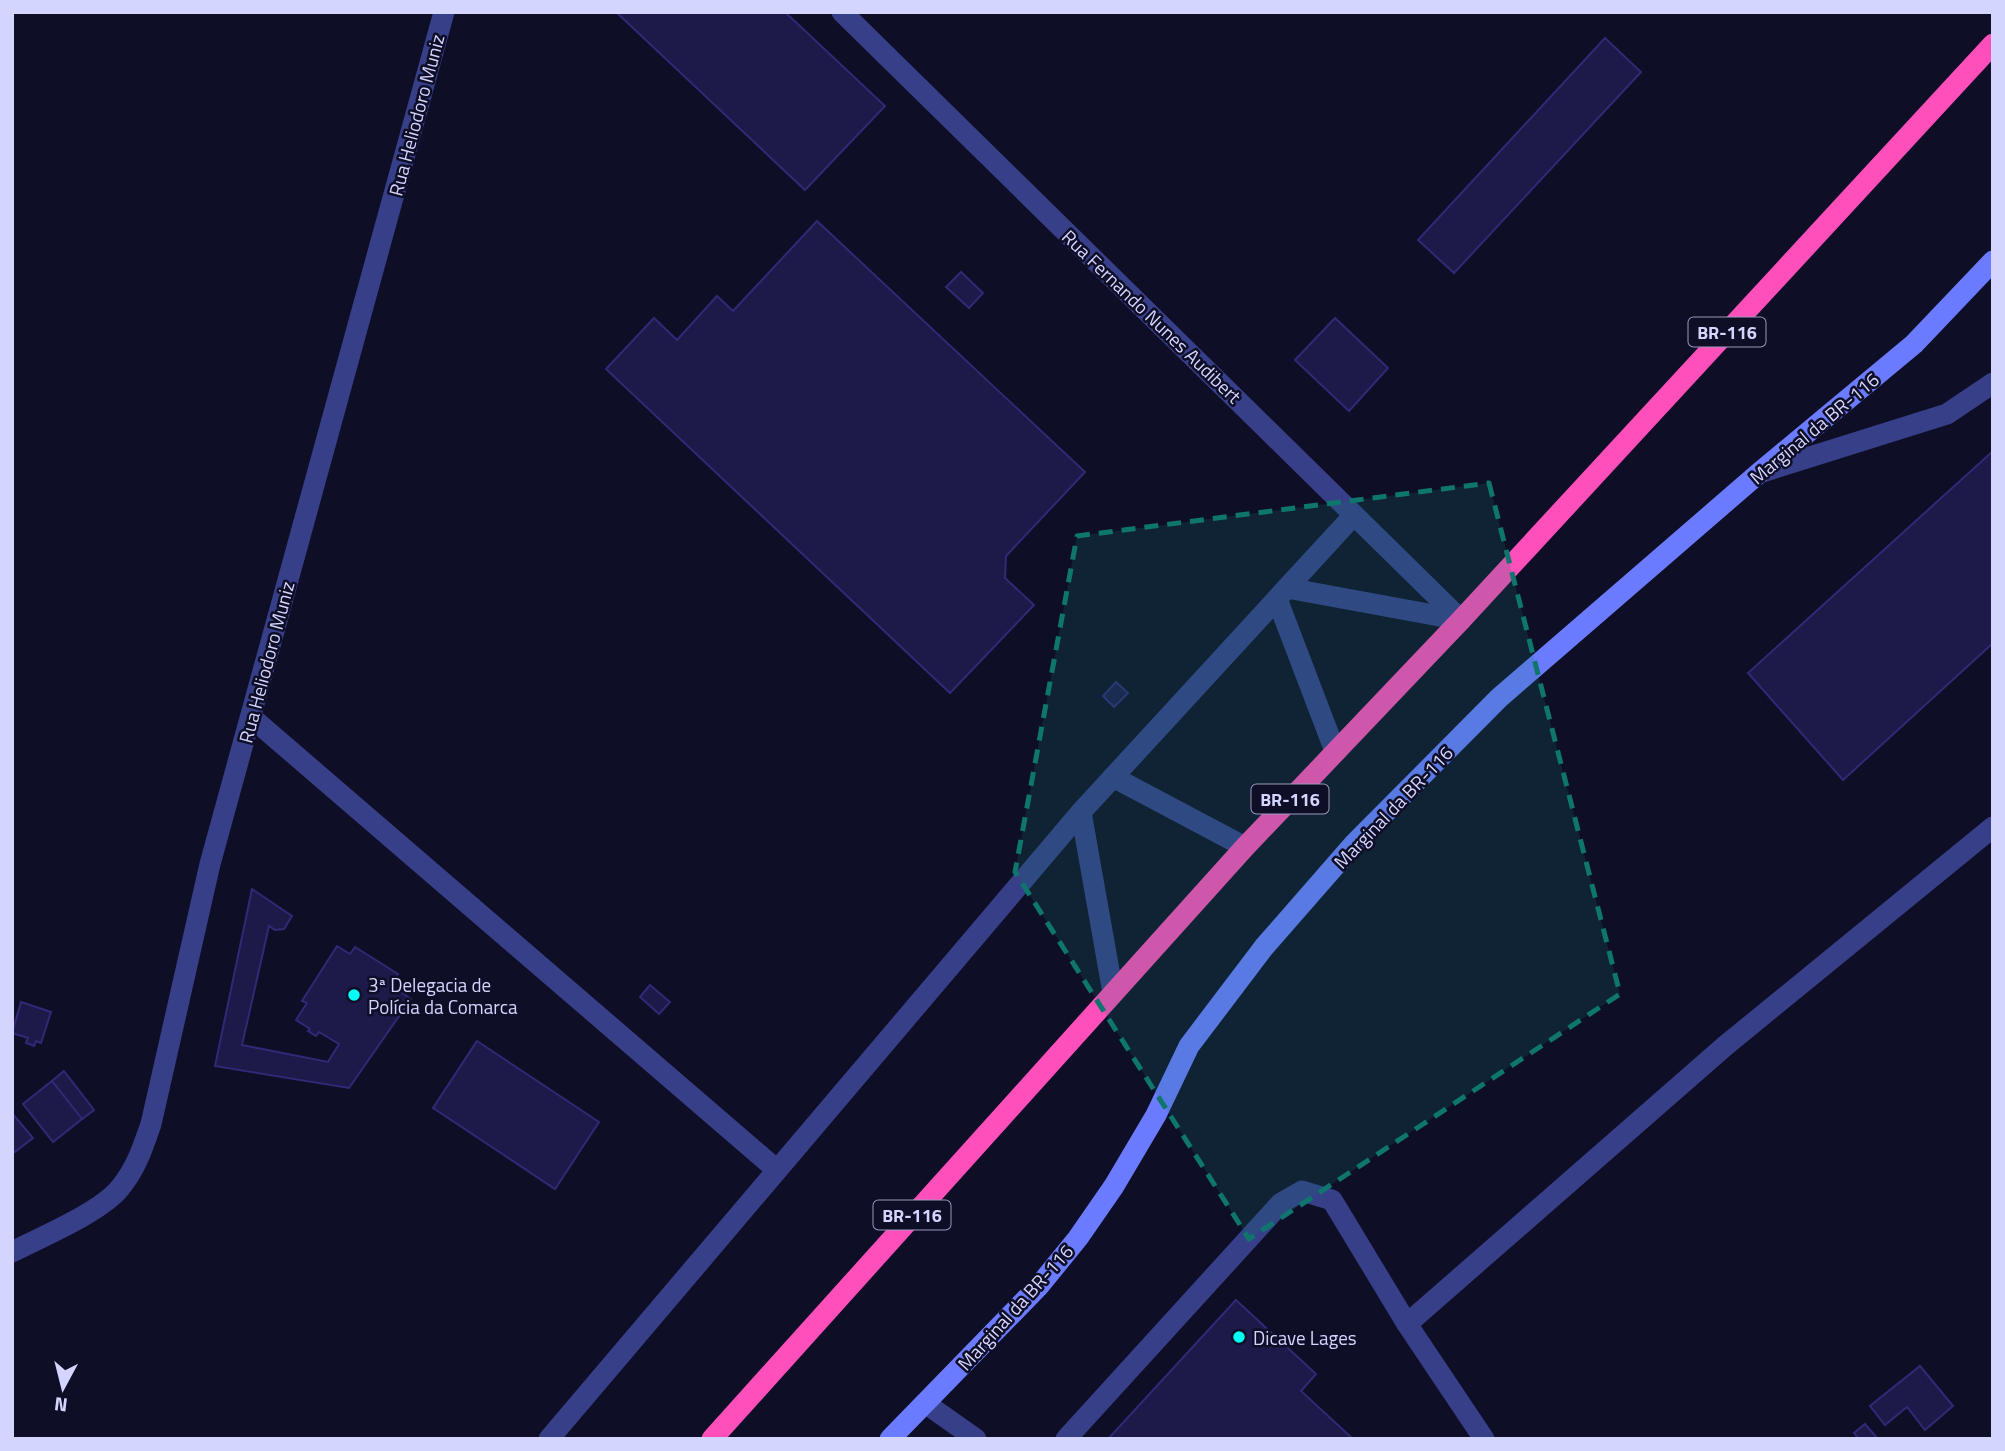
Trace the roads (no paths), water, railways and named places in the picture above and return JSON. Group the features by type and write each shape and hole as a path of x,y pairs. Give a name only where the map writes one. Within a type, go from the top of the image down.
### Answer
{"highway":[{"name":"BR-116","path":"712,1439 1245,847 1461,620 1993,44"}],"street":[{"name":"Rua Heliodoro Muniz","path":"12,1252 92,1210 119,1190 138,1161 151,1124 210,864 444,12"},
{"name":"Rua Fernando Nunes Audibert","path":"842,12 1461,620"},
{"name":"Marginal da BR-116","path":"890,1439 1039,1286 1078,1238 1114,1186 1156,1115 1189,1045 1264,947 1354,844 1499,698 1759,473 1914,344 1993,261"},
{"path":"1759,473 1948,414 1993,383"},
{"path":"548,1439 1081,812 1354,515"},
{"path":"1282,593 1461,620"},
{"path":"1282,593 1335,751"},
{"path":"251,717 777,1170"},
{"path":"1113,777 1245,847"},
{"path":"1081,812 1113,993"},
{"path":"1407,1324 1725,1046 1993,827"},
{"path":"1066,1439 1281,1203 1302,1191 1332,1200 1407,1324 1484,1439"},
{"path":"925,1404 976,1439"}],"place":[{"name":"3ª Delegacia de Polícia da Comarca","path":"354,995"},
{"name":"Dicave Lages","path":"1239,1337"}]}
